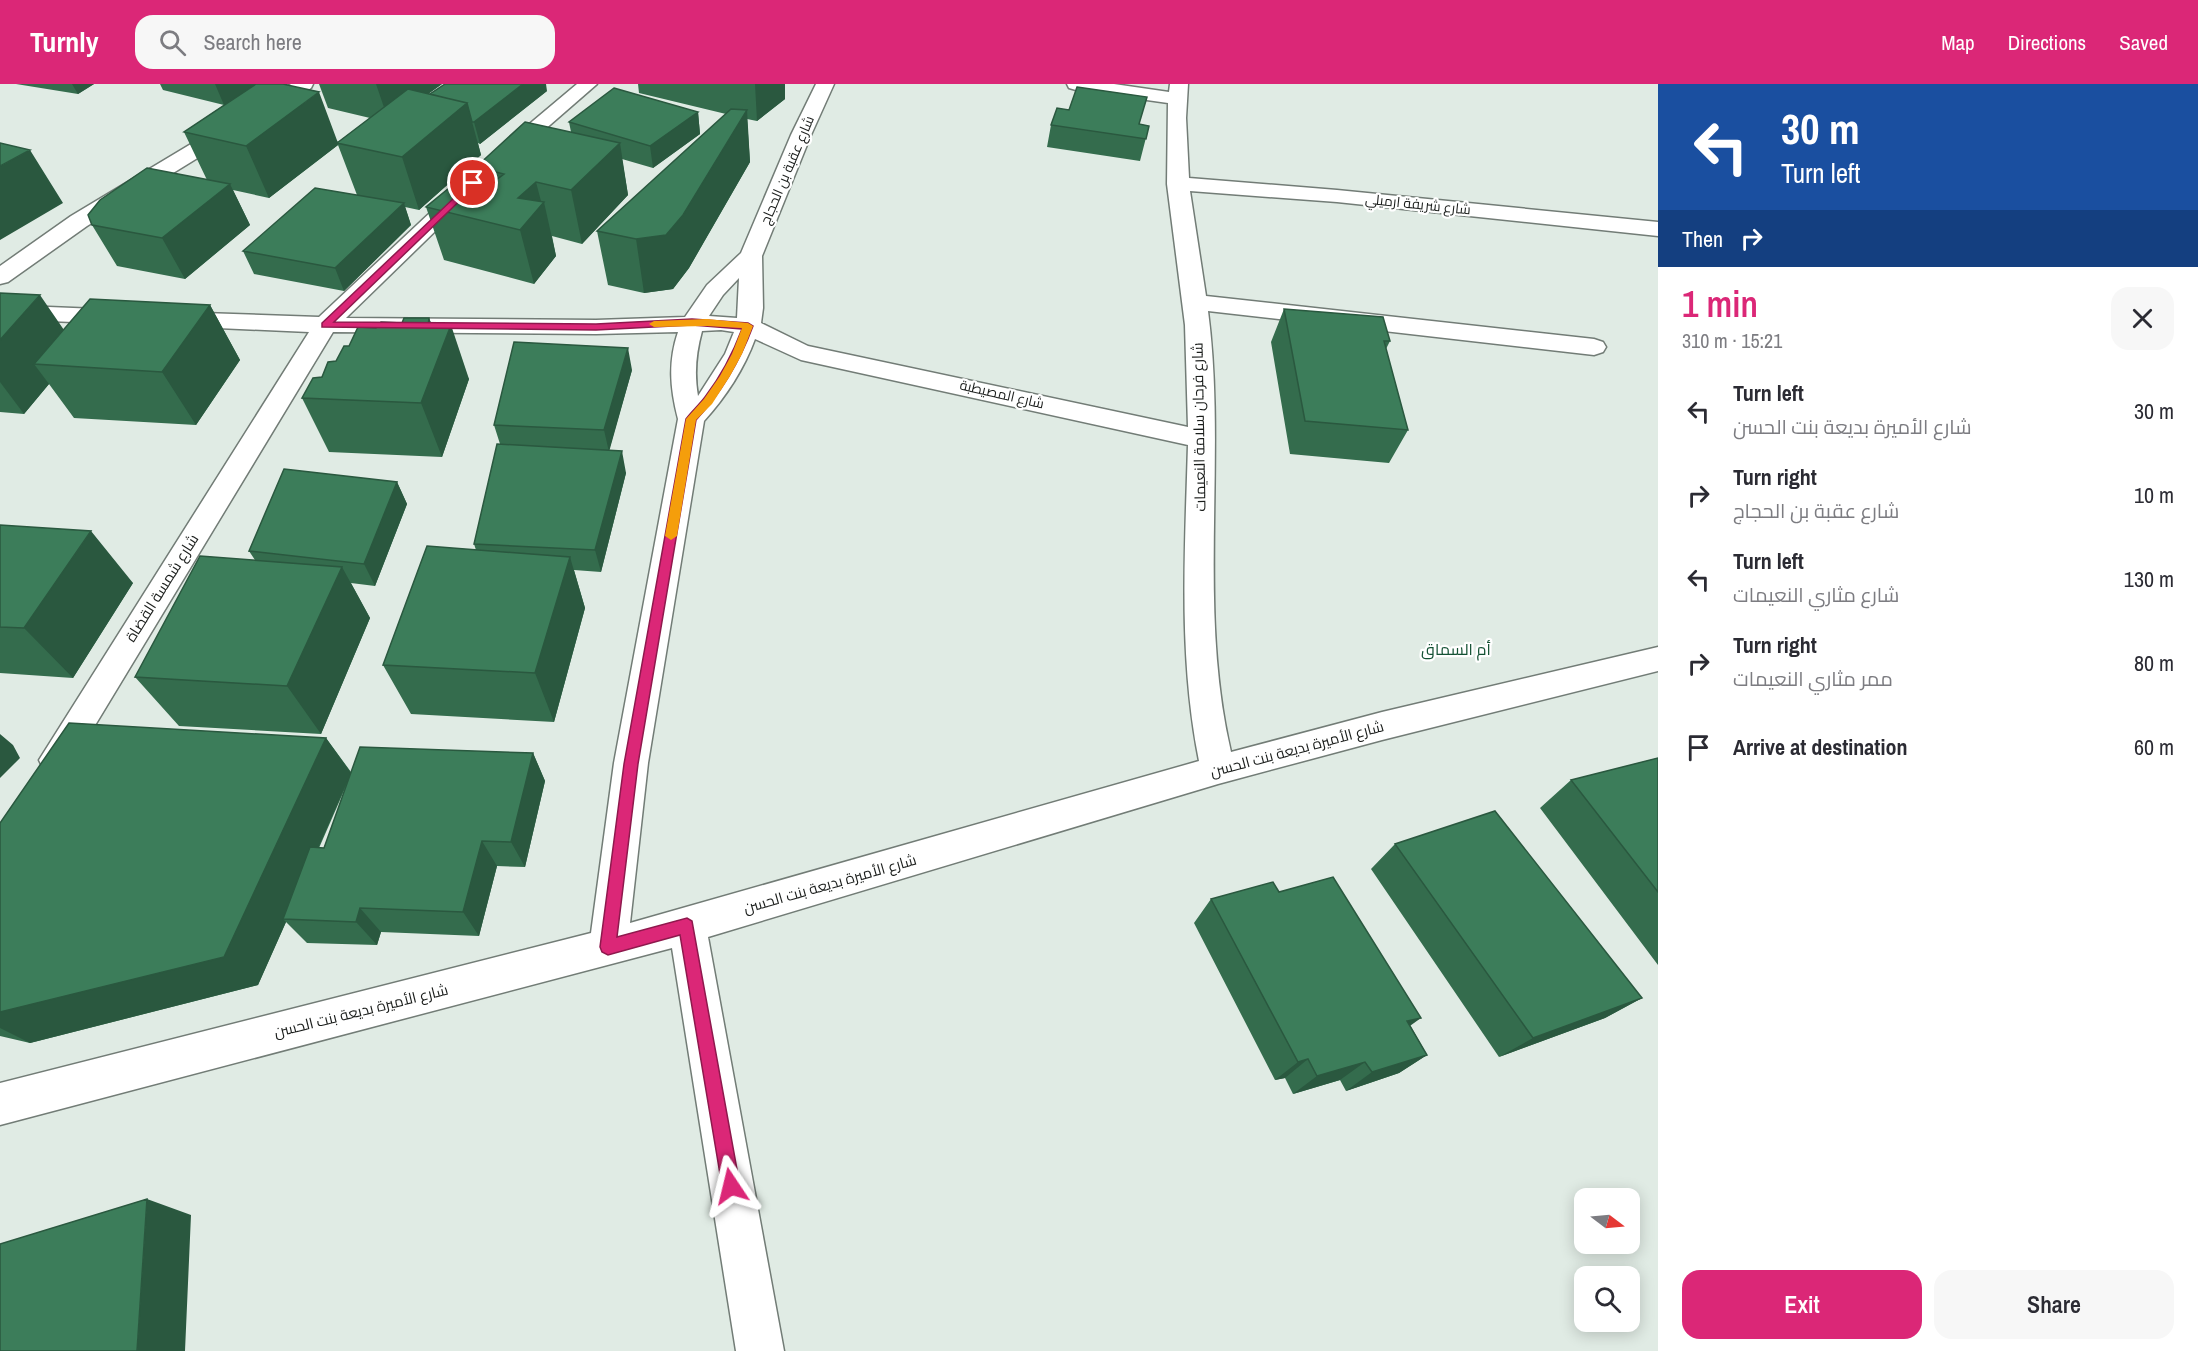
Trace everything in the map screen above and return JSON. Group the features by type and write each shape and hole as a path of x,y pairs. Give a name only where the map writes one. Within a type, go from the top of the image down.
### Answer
{"street":[{"path":"0,277 79,221 304,84"},
{"name":"شارع شمسة القضاة","path":"41,785 325,325 490,167 588,84"},
{"name":"شارع عقبة بن الحجاج","path":"691,419 708,401 737,354 748,326 752,290 751,256 801,135 825,84"},
{"path":"1076,84 1178,92"},
{"name":"شارع فرحان سلامة النعيمات","path":"1178,92 1178,184 1195,302 1200,357 1203,439 1200,642 1205,704 1218,770"},
{"name":"شارع شريفة ارميلي","path":"1178,184 1337,196 1658,229"},
{"name":"شارع عقبة بن الحجاج","path":"608,947 631,764 691,419 684,397 684,348 692,322 719,283 751,256"},
{"path":"1195,302 1594,347"},
{"path":"0,312 325,325 596,327 692,322 748,326"},
{"name":"شارع المصيطبة","path":"748,326 801,352 1203,439"},
{"name":"شارع المصيطبة","path":"596,327 684,348 737,354 801,352"},
{"name":"شارع الأميرة بديعة بنت الحسن","path":"0,1104 687,926 1218,770 1382,726 1658,659"},
{"path":"687,926 760,1351"}],"building":[{"path":"256,84 283,84 319,92 246,146 184,132"},
{"path":"445,84 523,84 472,122 467,103 430,94"},
{"path":"1077,87 1147,97 1139,124 1149,126 1146,139 1051,125 1057,108 1069,110"},
{"path":"614,88 698,112 650,146 569,122"},
{"path":"408,89 467,103 402,157 337,143"},
{"path":"731,109 747,110 683,215 666,235 636,239 597,231"},
{"path":"525,122 620,143 571,190 536,182 518,198 544,202 520,230 426,207 460,179 488,186 504,174 476,167"},
{"path":"0,143 30,150 0,166"},
{"path":"147,168 230,184 162,238 92,225 88,215 100,200"},
{"path":"315,188 404,203 335,268 243,251"},
{"path":"0,293 40,295 0,340"},
{"path":"90,299 210,305 162,372 34,364"},
{"path":"1284,309 1383,317 1390,341 1384,341 1408,430 1305,421"},
{"path":"404,318 429,318 428,326 451,325 421,403 302,398 313,378 322,377 328,362 336,361 344,346 349,346 358,327 376,328 381,322 402,323"},
{"path":"514,342 628,348 604,430 494,425"},
{"path":"497,444 622,451 595,550 474,544"},
{"path":"284,469 397,482 364,564 249,551"},
{"path":"0,525 91,531 24,628 0,627"},
{"path":"427,546 570,557 535,673 383,665"},
{"path":"200,556 342,567 287,686 135,677"},
{"path":"69,723 326,738 224,957 0,1012 0,823"},
{"path":"360,747 533,753 511,842 482,841 463,912 360,908 356,922 283,919 310,847 324,848"},
{"path":"1658,758 1658,892 1571,780"},
{"path":"1495,811 1642,998 1533,1038 1395,844"},
{"path":"1333,877 1421,1018 1407,1021 1427,1055 1372,1072 1365,1062 1317,1076 1308,1059 1298,1062 1211,899 1273,882 1279,892"},
{"path":"147,1199 137,1351 0,1351 0,1244"}],"slow traffic":[{"path":"654,324 707,322 748,326 725,376 708,401 691,419 671,536"}],"district":[{"name":"أم السماق","path":"1456,649"}],"route":[{"path":"473,183 325,325 596,327 692,322 748,326 725,376 708,401 691,419 631,764 608,947 687,926 731,1186"}]}
